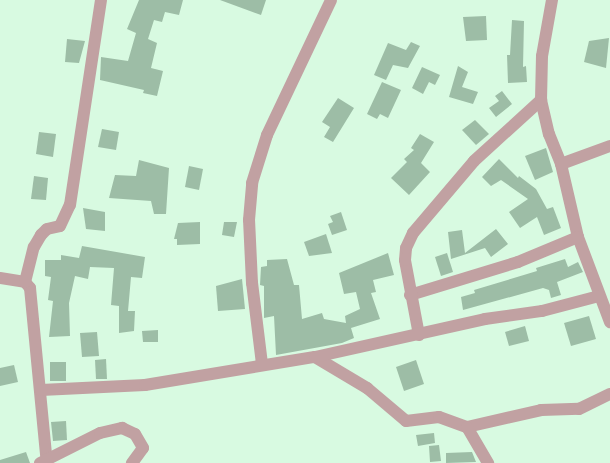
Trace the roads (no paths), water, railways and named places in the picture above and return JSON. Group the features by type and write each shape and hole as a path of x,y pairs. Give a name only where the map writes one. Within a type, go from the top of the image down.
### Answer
{"street":[{"path":"25,282 34,247 40,235 47,229 60,226 70,205 88,103 101,0"},
{"path":"262,364 251,274 249,220 252,183 267,135 331,0"},
{"path":"552,0 542,56 542,100 549,134 561,164 578,237 598,296 610,322"},
{"path":"419,335 410,296 406,248 413,233 474,160 542,100"},
{"path":"561,164 610,146"},
{"path":"410,296 518,262 578,237"},
{"path":"0,278 25,282 30,288 40,390 44,462 100,433 122,428 135,434 143,448 132,463"},
{"path":"40,390 145,384 315,357 484,319 542,312 598,296"},
{"path":"315,357 368,388 406,422 439,417 467,427 542,410 579,409 610,394"},
{"path":"467,427 488,463"}]}
